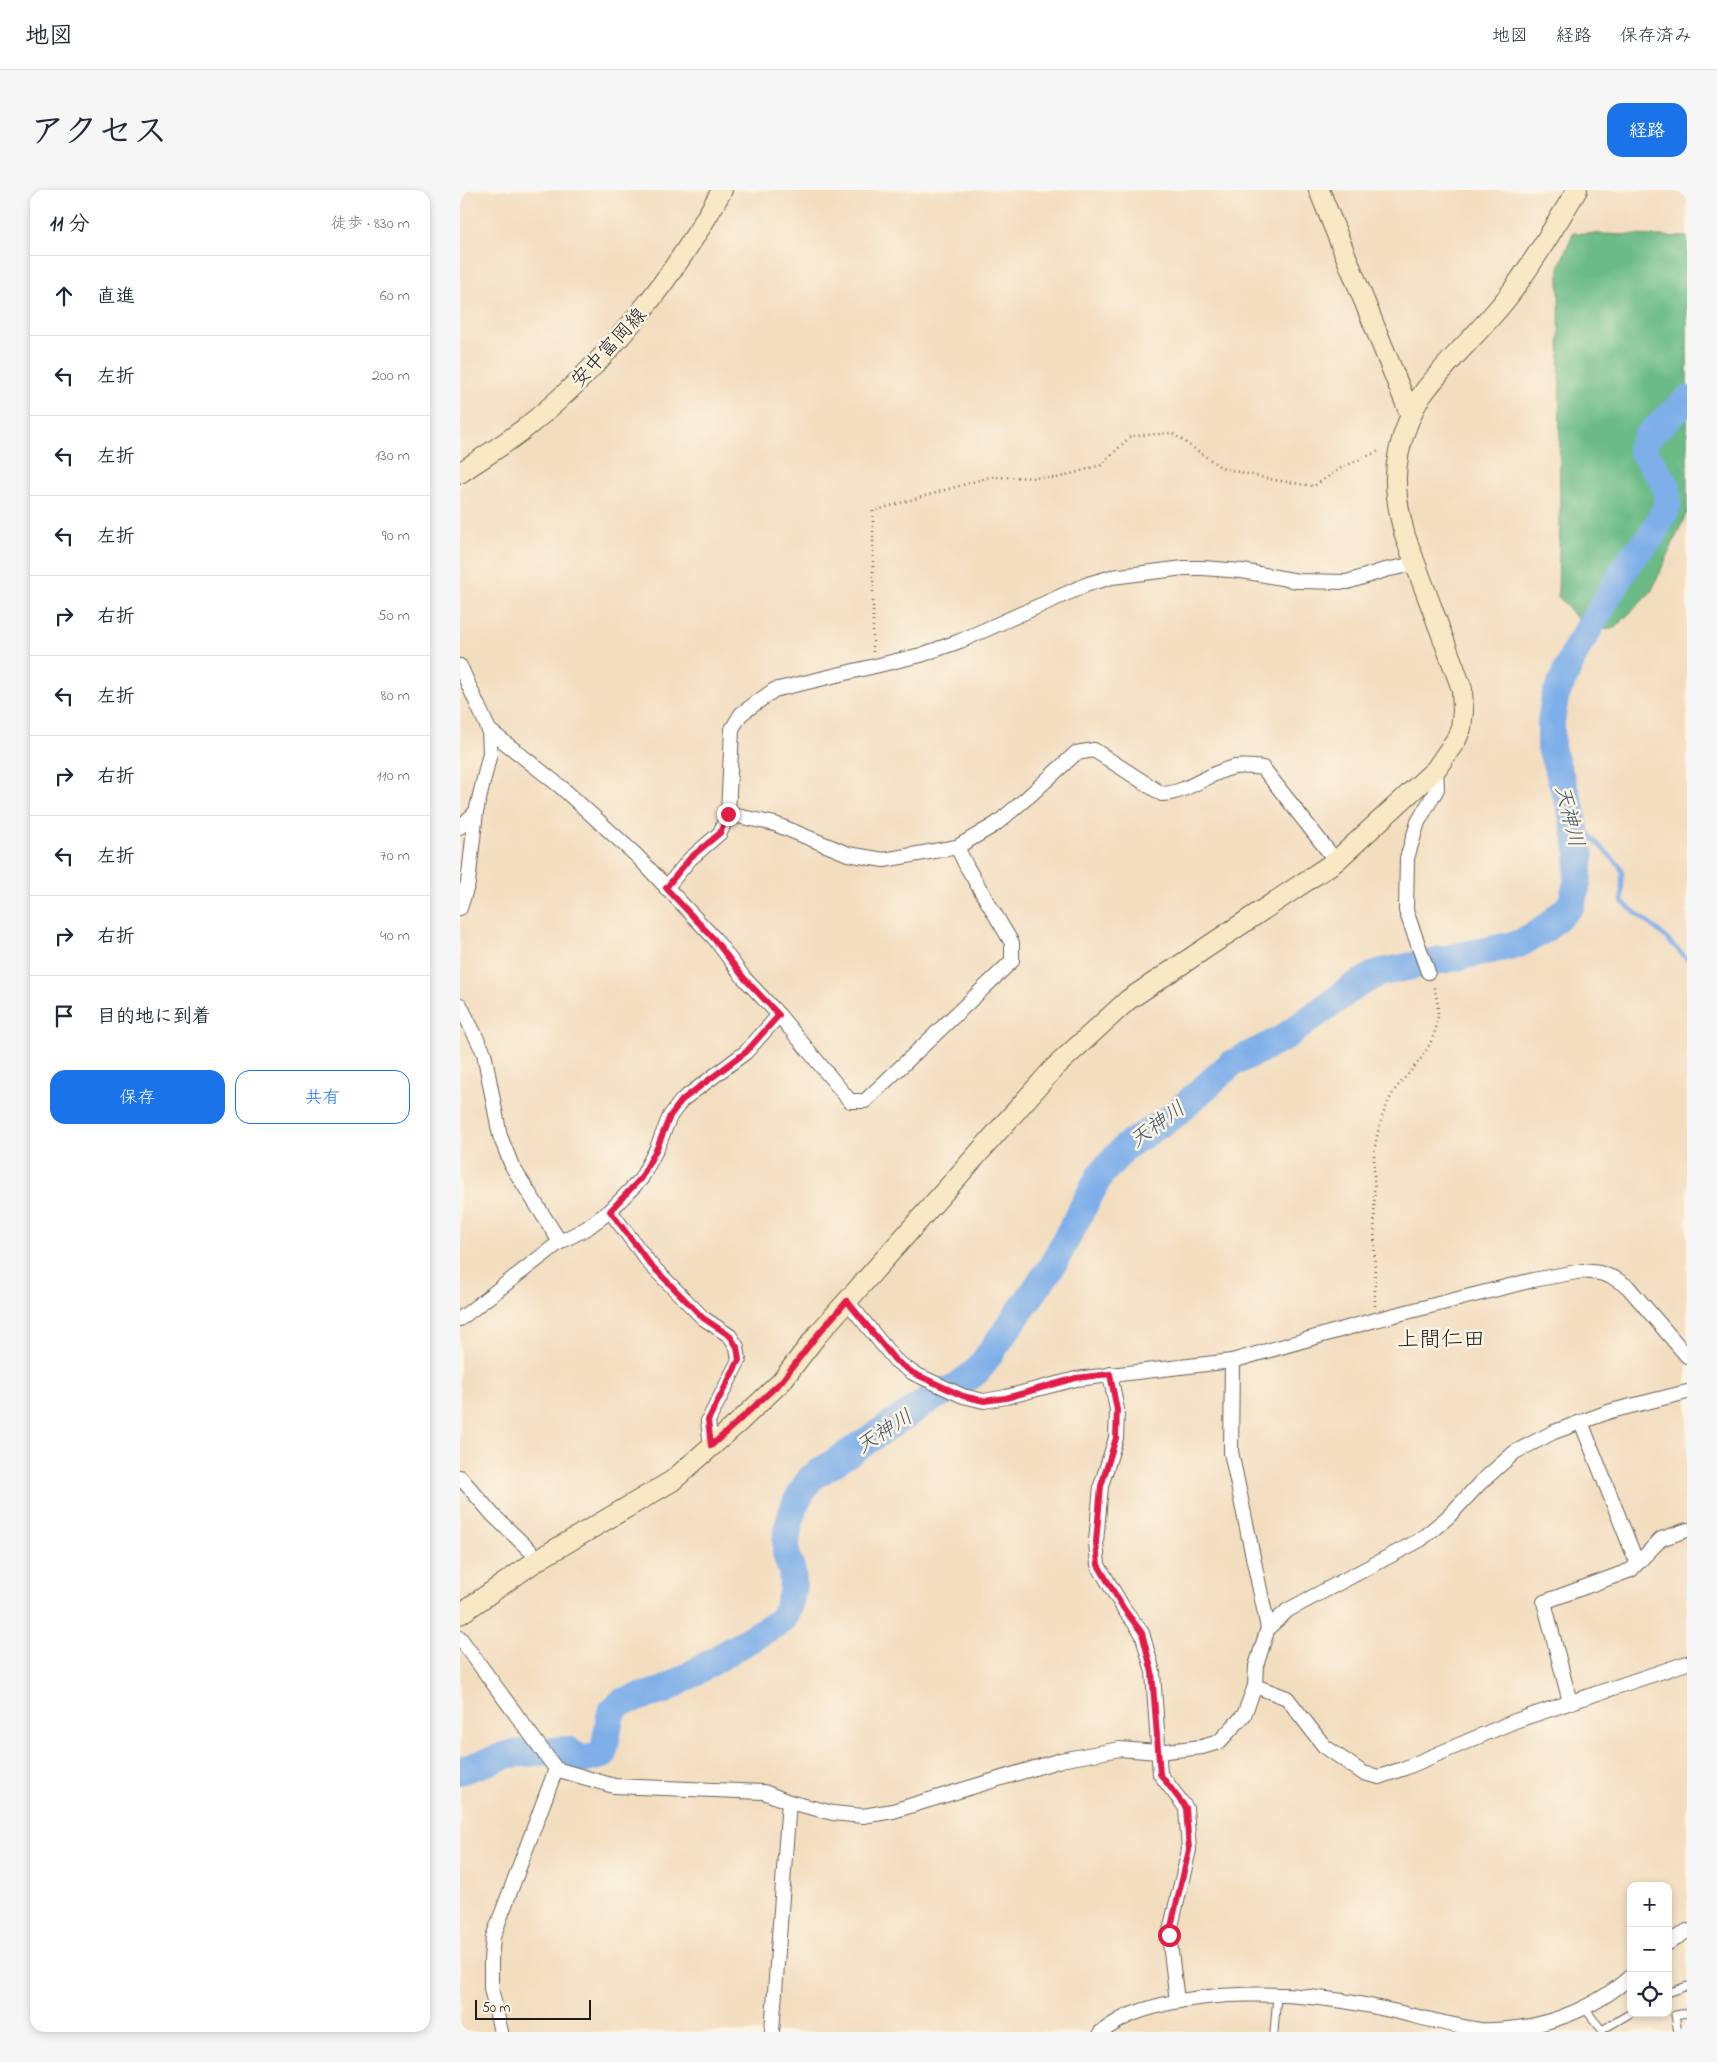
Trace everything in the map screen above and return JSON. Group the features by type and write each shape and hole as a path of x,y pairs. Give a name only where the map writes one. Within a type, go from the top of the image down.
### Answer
{"street":[{"name":"安中富岡線","path":"460,472 528,426 579,380 654,298 706,221 722,190"},
{"path":"1319,190 1411,416"},
{"path":"460,1614 539,1559 672,1481 781,1382 818,1334 1054,1068 1128,1000 1336,861 1436,769 1456,740 1461,728 1463,711 1462,689 1400,519 1395,487 1396,462 1411,416 1423,393 1474,337 1511,292 1531,265 1577,190"},
{"path":"666,888 690,858 720,833 728,814 732,729 741,714 774,690 920,655 960,641 1088,584 1119,576 1184,568 1203,568 1242,571 1298,581 1347,582 1385,570 1415,564"},
{"path":"460,666 490,730 490,753 476,812 468,883 460,908"},
{"path":"490,730 568,794 637,856 714,939 744,978 779,1015 850,1101 865,1101 1012,962 1012,943 967,867 958,847"},
{"path":"728,814 775,824 848,854 884,860 958,847 996,824 1076,753 1094,750 1162,794 1184,789 1232,767 1262,768 1336,861"},
{"path":"1428,972 1406,911 1407,858 1418,822 1437,789 1436,769"},
{"path":"460,827 476,812"},
{"path":"460,1006 484,1053 500,1136 512,1166 560,1242"},
{"path":"460,1320 560,1242 587,1228 610,1211 641,1178 657,1148 670,1116 682,1100 746,1052 779,1015"},
{"path":"610,1211 650,1264 703,1318 730,1336 737,1347 739,1360 708,1420 711,1446"},
{"path":"847,1301 895,1360 913,1373 943,1388 963,1396 984,1401 1006,1398 1076,1378 1232,1361 1375,1320 1532,1280 1582,1271 1614,1278 1628,1288 1687,1356"},
{"path":"460,1638 556,1769 614,1786 764,1792 789,1802 833,1813 863,1816 893,1811 1061,1760 1120,1749 1158,1752 1202,1747 1219,1742 1244,1715 1255,1686 1256,1666 1268,1628 1232,1452 1232,1361"},
{"path":"1110,1374 1117,1410 1116,1438 1101,1486 1096,1542 1098,1565 1124,1609 1142,1633 1152,1672 1160,1774 1186,1808 1189,1850 1169,1935 1177,2001"},
{"path":"1268,1628 1288,1610 1420,1540 1515,1452 1554,1432 1581,1422 1687,1392"},
{"path":"1581,1422 1637,1563"},
{"path":"460,1477 493,1516 539,1559"},
{"path":"1570,1702 1544,1602 1631,1570 1661,1539 1687,1530"},
{"path":"1255,1686 1287,1698 1324,1746 1363,1773 1379,1777 1406,1768 1515,1721 1687,1663"},
{"path":"501,2032 491,1988 490,1960 493,1937 556,1769"},
{"path":"772,2032 789,1802"},
{"path":"1672,1940 1687,1931"},
{"path":"1101,2032 1128,2016 1177,2001 1230,1996 1308,1996 1364,2004 1481,2030 1510,2031 1538,2028 1571,2017 1599,2001 1627,1979"}],"lane":[{"path":"1672,1992 1687,1986"},
{"path":"1274,2032 1277,1996"},
{"path":"1585,2008 1602,2030 1627,2015"},
{"path":"1678,2032 1675,2015 1687,2013"}],"path":[{"path":"873,666 873,512 990,477 1057,478 1101,465 1131,436 1172,433 1222,468 1274,480 1314,486 1341,468 1401,442"},
{"path":"1375,1320 1374,1154 1376,1132 1394,1091 1417,1064 1432,1040 1439,1021 1439,1000 1428,972"}],"green space":[{"path":"1573,233 1687,237 1687,512 1651,592 1615,628 1586,629 1558,596 1560,514 1559,267"}],"waterway":[{"name":"天神川","path":"460,1771 510,1754 567,1750 582,1760 603,1755 611,1712 622,1702 665,1690 782,1620 789,1603 793,1585 792,1572 786,1553 788,1530 792,1512 800,1494 811,1478 930,1399 959,1385 978,1370 1052,1266 1100,1175 1125,1147 1173,1116 1231,1064 1282,1039 1353,987 1378,973 1519,944 1545,929 1571,905 1577,884 1580,855 1571,809 1551,748 1551,722 1555,697 1577,648 1631,558 1651,537 1667,507 1667,487 1641,448 1647,437 1687,400"},
{"path":"1571,809 1592,838 1619,865 1622,871 1622,902 1661,933 1687,959"}],"district":[{"name":"上間仁田","path":"1441,1338"}],"route":[{"path":"728,814 720,833 690,858 666,888 714,939 744,978 779,1015 746,1052 682,1100 670,1116 657,1148 641,1178 610,1211 650,1264 703,1318 730,1336 737,1347 739,1360 708,1420 711,1446 781,1382 818,1334 847,1301 895,1360 913,1373 963,1396 984,1401 1006,1398 1076,1378 1110,1374 1117,1410 1116,1438 1101,1486 1096,1542 1098,1565 1124,1609 1142,1633 1152,1672 1160,1774 1186,1808 1189,1850 1169,1935"}]}
